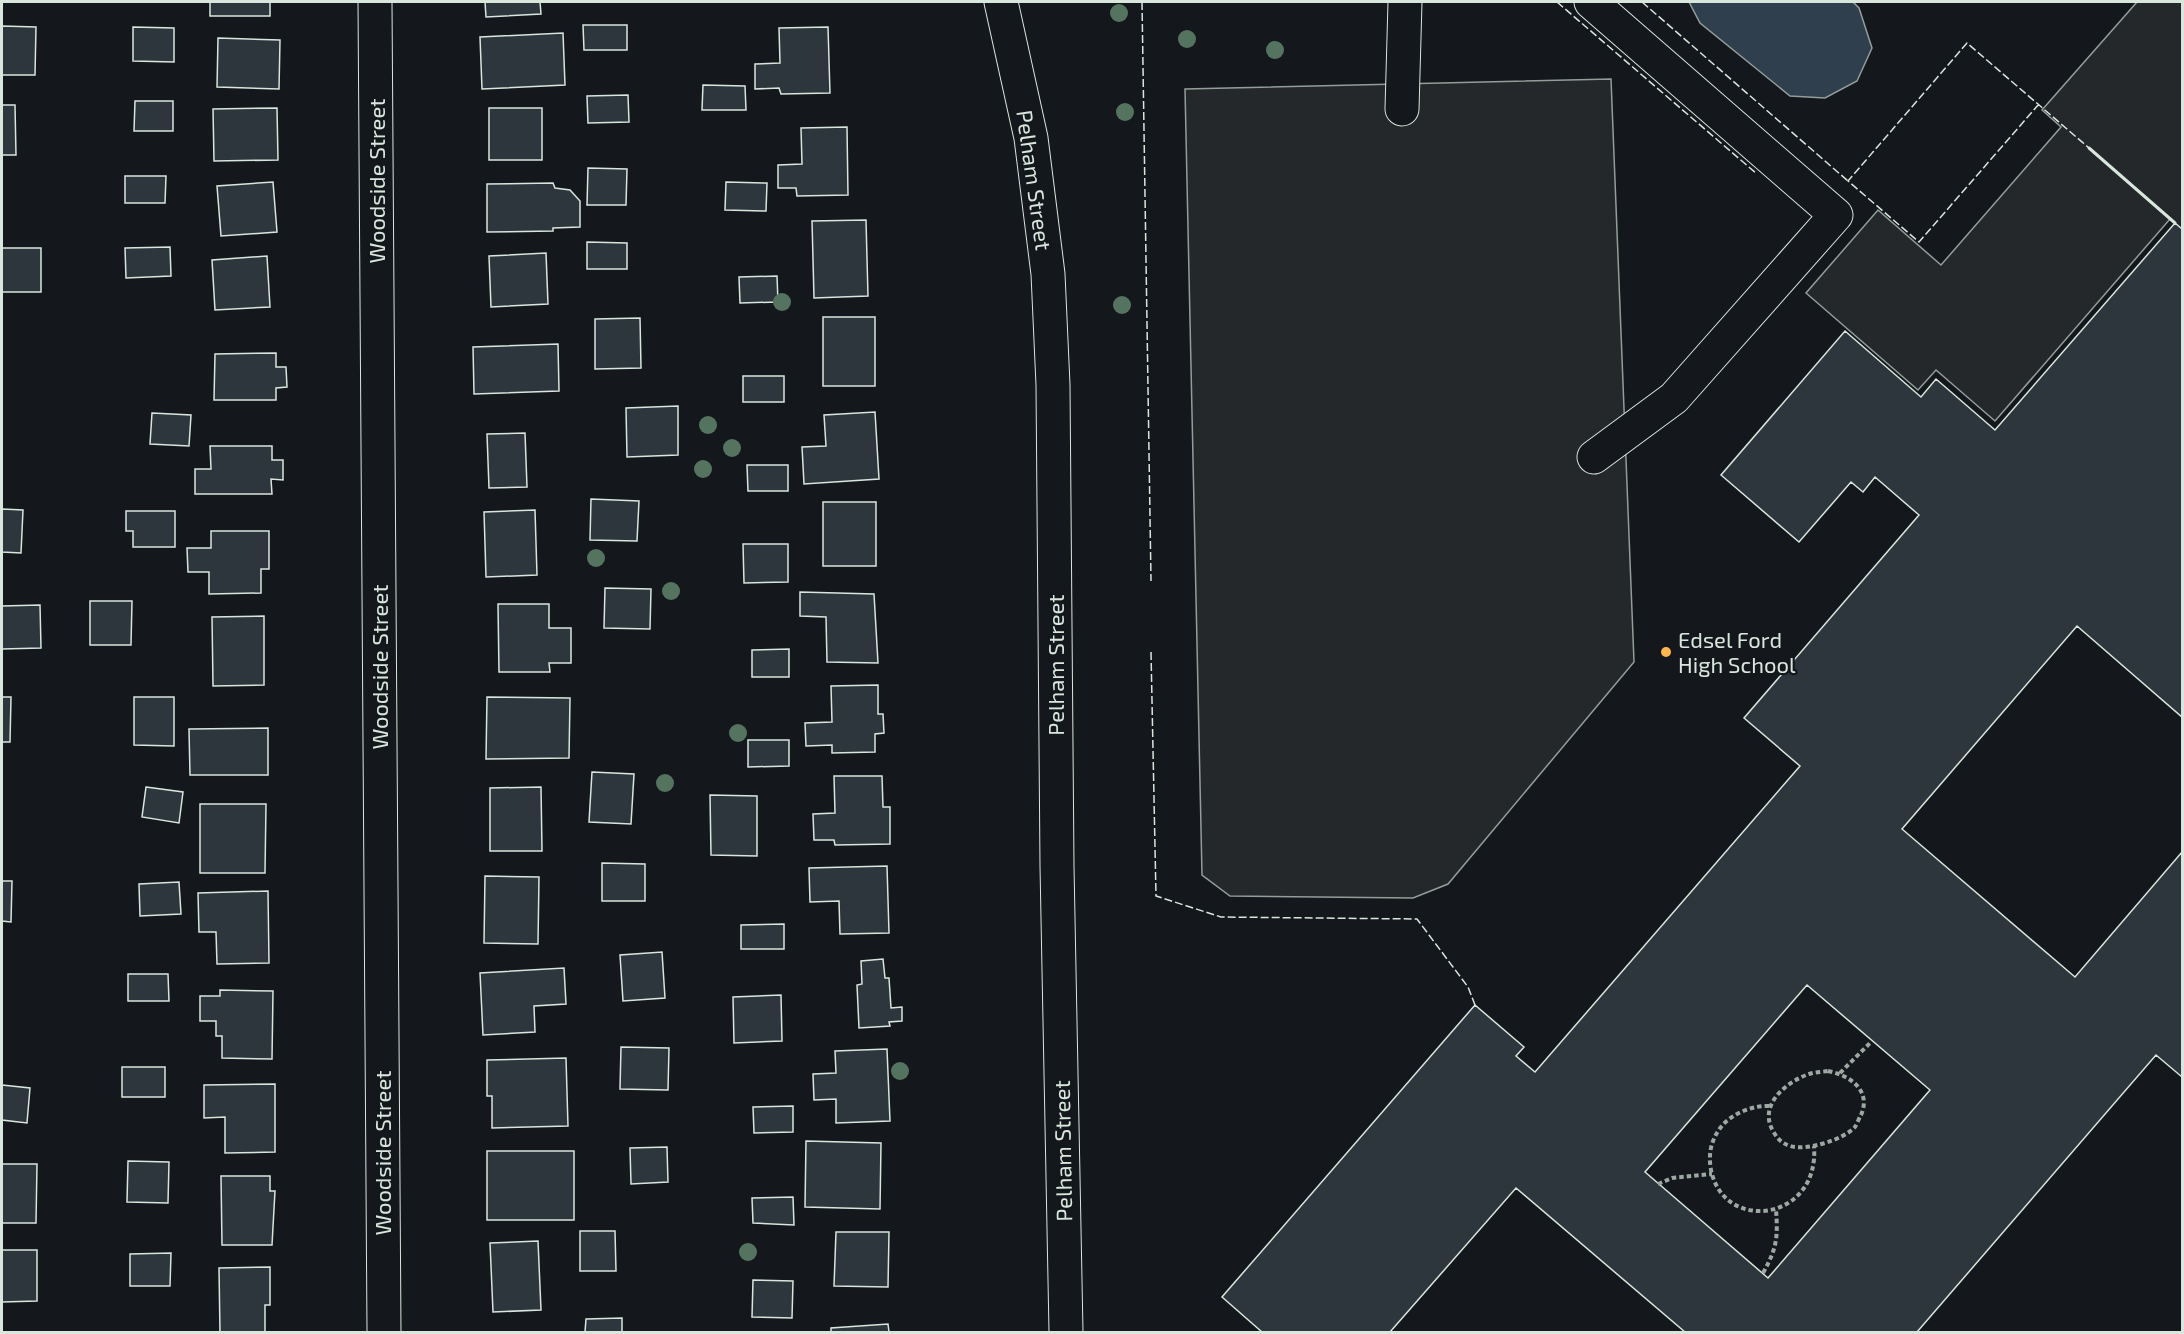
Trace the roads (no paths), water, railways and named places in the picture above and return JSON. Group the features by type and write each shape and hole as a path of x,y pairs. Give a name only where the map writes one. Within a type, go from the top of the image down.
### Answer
{"street":[{"name":"Woodside Street","path":"375,2 384,1332"},
{"name":"Pelham Street","path":"1001,2 1031,138 1048,274 1053,385 1057,878 1066,1332"},
{"path":"1402,109 1405,2"},
{"path":"1591,2 1836,214 1674,398 1594,457"}],"water":[{"path":"1689,2 1853,2 1859,8 1872,48 1857,81 1825,98 1790,96 1700,23"}],"place":[{"name":"Edsel Ford High School","path":"1666,652"}]}
